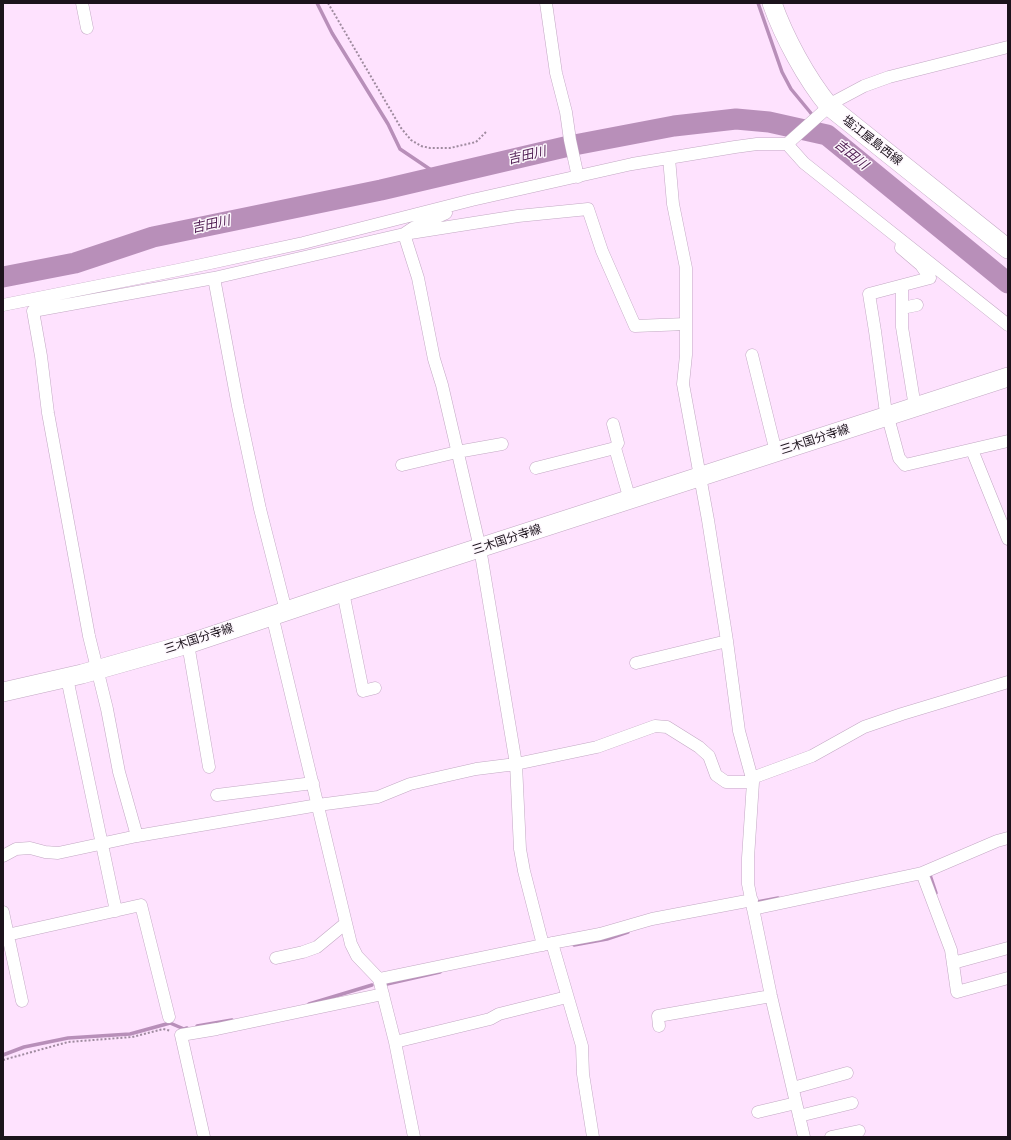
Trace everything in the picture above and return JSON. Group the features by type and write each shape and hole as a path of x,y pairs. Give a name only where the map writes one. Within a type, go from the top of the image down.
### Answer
{"main road":[{"name":"塩江屋島西線","path":"772,3 790,44 821,95 826,109 1008,249"},
{"name":"三木国分寺線","path":"3,692 66,678 188,644 700,476 1008,378"}],"street":[{"path":"82,3 87,28"},
{"path":"546,3 556,72 577,172"},
{"path":"3,305 303,243 577,172 735,146 790,142 834,102 879,80 1008,47"},
{"path":"790,142 804,163 1008,325"},
{"path":"669,158 673,204 686,268 686,355 683,384 700,476 727,641 739,731 752,780 748,884 771,996 804,1137"},
{"path":"404,234 413,228 472,200"},
{"path":"137,836 119,772 107,709 89,636 48,413 41,356 33,311 214,278 404,234 518,216 588,209 602,251 635,326 686,324"},
{"path":"404,234 418,278 434,359 442,385 480,548 516,764 520,849 524,871 582,1046 583,1074 593,1137"},
{"path":"902,241 901,248 921,265 930,278 869,294 885,406 899,458 905,465 1008,441"},
{"path":"214,278 238,406 260,509 279,613 318,805 352,944 357,956 379,980 395,1042 414,1137"},
{"path":"902,286 902,327 915,407"},
{"path":"902,308 917,305"},
{"path":"752,355 776,452"},
{"path":"613,424 618,443 615,448 630,500"},
{"path":"402,466 457,452 502,444"},
{"path":"536,468 615,448"},
{"path":"972,450 1008,539"},
{"path":"343,592 363,691 374,688"},
{"path":"636,663 727,641"},
{"path":"188,644 209,767"},
{"path":"66,678 116,911"},
{"path":"3,856 16,849 23,848 58,853 137,836 318,805 378,797 410,784 476,769 516,764 596,747 655,726 667,727 700,747 709,756 716,775 726,782 752,780 812,756 864,727 1008,682"},
{"path":"217,795 313,783"},
{"path":"379,980 550,946 652,919 752,905 922,873 997,841 1008,838"},
{"path":"922,873 951,950 958,992 1008,978"},
{"path":"7,935 141,906 169,1017"},
{"path":"3,912 22,1001"},
{"path":"276,958 303,952 317,947 346,922"},
{"path":"953,963 1008,948"},
{"path":"204,1137 181,1035 383,994"},
{"path":"659,1026 658,1016 771,996"},
{"path":"395,1042 490,1019 499,1014 567,997"},
{"path":"793,1088 847,1073"},
{"path":"799,1116 852,1102"},
{"path":"758,1112 796,1103"},
{"path":"831,1137 859,1131"}],"path":[{"path":"328,3 401,128 411,140 420,146 430,148 450,148 476,142 487,131"},
{"path":"3,1060 68,1042 132,1037 164,1029 181,1035"}],"waterway":[{"path":"317,3 332,33 388,124 400,149 440,176"},
{"path":"758,3 782,72 791,89 827,135"},
{"name":"吉田川","path":"3,277 75,263 153,237 381,190 569,146 674,126 736,119 769,122 827,135 1008,283"},
{"path":"930,875 936,893"},
{"path":"757,902 778,898"},
{"path":"574,945 607,939 628,932"},
{"path":"387,984 440,972"},
{"path":"309,1004 372,985"},
{"path":"197,1026 232,1020"},
{"path":"3,1055 24,1047 68,1038 130,1034 170,1023 184,1029 187,1028"}]}
